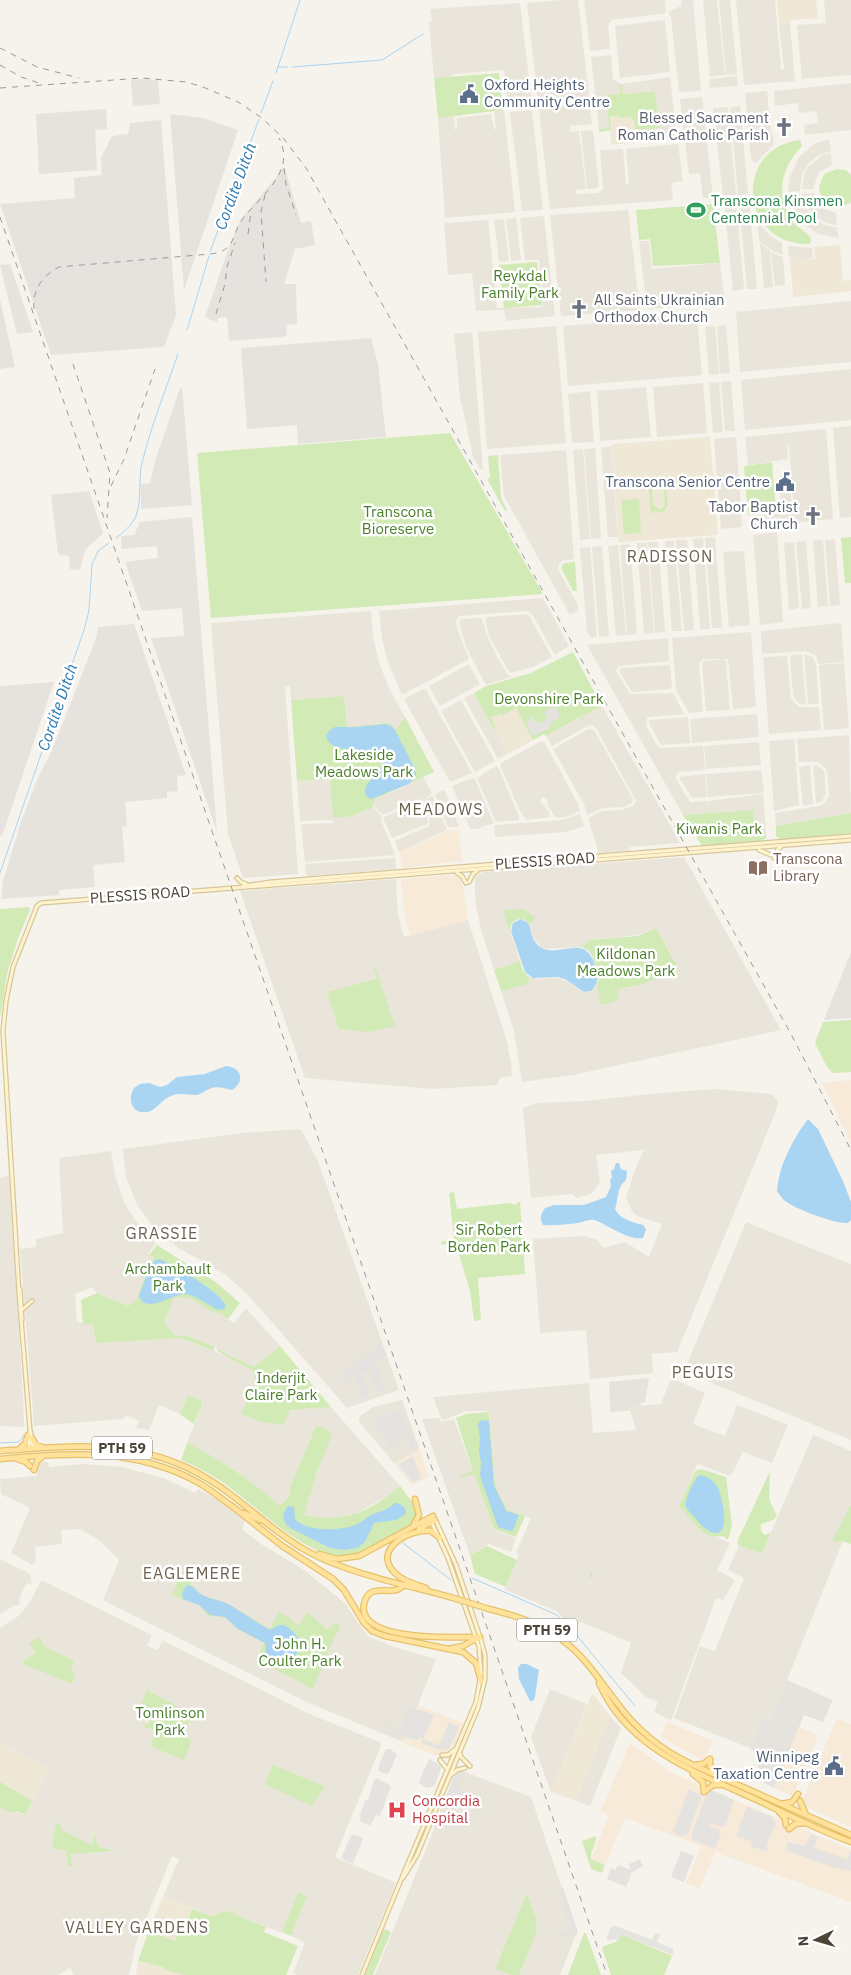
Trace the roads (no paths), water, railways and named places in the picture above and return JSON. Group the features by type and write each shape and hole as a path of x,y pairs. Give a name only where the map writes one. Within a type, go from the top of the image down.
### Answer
{"main road":[{"name":"PLESSIS ROAD","path":"240,888 249,884 851,836"},
{"name":"PLESSIS ROAD","path":"20,1287 3,1031 6,1000 13,967 34,910 41,903 756,849 851,840"},
{"path":"774,858 781,847"},
{"path":"756,849 771,854"},
{"path":"454,872 462,876 467,883 473,874 479,870"},
{"path":"237,878 243,884 249,884"},
{"path":"20,1287 23,1310 22,1321"},
{"path":"20,1287 31,1449"},
{"path":"23,1310 32,1301"},
{"path":"30,1435 38,1446 48,1447"},
{"path":"16,1450 24,1445 30,1435"},
{"name":"PTH 59","path":"0,1451 48,1447 102,1446 142,1452 166,1459 212,1481 293,1543 317,1556 336,1564 525,1620 549,1631 573,1648 593,1670 637,1726 663,1747 691,1764 851,1835"},
{"name":"PTH 59","path":"0,1459 106,1454 150,1462 173,1470 200,1484 232,1506 267,1523"},
{"path":"11,1458 25,1461 32,1468 36,1461 48,1456"},
{"path":"397,1582 388,1558 391,1547 411,1531 417,1521 419,1515 415,1499"},
{"path":"232,1506 281,1544 333,1578 348,1597 364,1623 372,1631 386,1636 463,1652 477,1666 481,1681"},
{"path":"293,1543 328,1557 347,1559 411,1531 432,1519"},
{"path":"362,1975 484,1687 485,1661 432,1519"},
{"path":"401,1881 417,1855 449,1777 476,1702 481,1681 482,1666 472,1611 449,1547 432,1519"},
{"path":"411,1531 431,1530 440,1538"},
{"path":"392,1570 402,1579 450,1597"},
{"path":"408,1585 403,1585 396,1590 379,1589 372,1592 366,1598 364,1605 364,1613 368,1620 377,1627 412,1635 477,1637"},
{"path":"448,1648 462,1646 477,1637"},
{"name":"PTH 59","path":"593,1670 612,1706 633,1731 661,1754 726,1786 851,1842"},
{"path":"446,1773 446,1766 441,1758 459,1749"},
{"path":"459,1749 461,1757 470,1766"},
{"path":"691,1764 701,1765 710,1759 712,1769 725,1779"},
{"path":"685,1767 703,1782 704,1792 713,1785 726,1786"},
{"path":"449,1777 457,1770 465,1768"},
{"path":"780,1804 792,1802 798,1794"},
{"path":"800,1801 806,1816"},
{"path":"774,1808 784,1818 787,1827 806,1823"}],"water":[{"path":"385,724 395,730 414,767 416,775 409,784 371,799 365,795 365,789 381,768 383,758 369,752 335,746 329,742 326,736 335,727"},
{"path":"521,919 528,923 533,939 540,947 547,950 578,948 590,954 597,977 596,985 591,991 584,992 565,979 557,977 533,978 525,972 511,931 513,923"},
{"path":"226,1066 235,1069 240,1075 239,1083 232,1090 215,1087 196,1095 172,1095 153,1110 147,1112 138,1111 132,1105 132,1092 140,1084 149,1083 160,1087 167,1085 177,1077 205,1074"},
{"path":"808,1119 818,1129 843,1181 851,1202 851,1220 848,1223 825,1219 796,1208 784,1200 777,1191 784,1162 797,1135"},
{"path":"616,1163 619,1163 621,1169 627,1171 626,1180 619,1190 615,1209 623,1218 643,1225 646,1229 643,1238 624,1235 594,1220 543,1225 541,1216 545,1208 554,1205 584,1205 606,1197 611,1186 611,1171"},
{"path":"159,1259 185,1272 207,1287 223,1301 226,1306 224,1309 218,1310 197,1298 185,1294 153,1304 142,1302 139,1296 151,1264"},
{"path":"480,1421 489,1421 494,1485 506,1511 519,1515 513,1530 510,1531 498,1527 480,1476 478,1424"},
{"path":"699,1475 713,1481 719,1490 724,1518 723,1528 720,1532 712,1532 703,1527 686,1507 686,1500 690,1490"},
{"path":"395,1503 403,1506 406,1514 396,1520 374,1523 365,1542 357,1548 345,1550 330,1548 290,1528 285,1523 283,1514 288,1506 294,1507 295,1519 300,1523 315,1528 332,1529 357,1524"},
{"path":"187,1585 192,1586 196,1591 205,1596 230,1605 270,1630 280,1625 287,1627 295,1634 299,1641 299,1648 293,1660 284,1663 270,1657 266,1653 265,1643 238,1629 225,1617 210,1615 199,1605 183,1599 182,1593"},
{"path":"521,1664 527,1664 539,1670 533,1701 530,1701 519,1679 518,1668"}],"waterway":[{"name":"Cordite Ditch","path":"276,73 300,0"},
{"path":"292,67 382,60 423,34"},
{"path":"278,67 287,67"},
{"name":"Cordite Ditch","path":"261,113 273,81"},
{"name":"Cordite Ditch","path":"210,252 259,119"},
{"name":"Cordite Ditch","path":"187,330 209,256"},
{"name":"Cordite Ditch","path":"116,538 128,528 136,516 139,503 142,463 154,421 178,354"},
{"name":"Cordite Ditch","path":"0,873 85,627 89,610 92,565 98,551 109,543"},
{"path":"0,1443 19,1442 24,1435"},
{"path":"403,1543 451,1580"},
{"path":"590,1577 592,1573"},
{"path":"472,1578 557,1615 574,1632 635,1706"},
{"path":"571,1623 573,1629"}],"railway":[{"path":"0,48 37,67 79,78"},
{"path":"0,65 21,77 39,83"},
{"path":"0,88 142,78 186,82 238,102 262,118 284,139 306,168 791,1034 851,1150"},
{"path":"34,309 37,289 48,274 59,267 210,254 225,249 232,241 244,217 268,191 280,171 283,161 283,150 279,138"},
{"path":"284,168 286,184 296,215"},
{"path":"265,195 261,212 266,282"},
{"path":"248,234 251,212"},
{"path":"0,217 607,1975"},
{"path":"216,314 225,284 227,267 235,243"},
{"path":"73,364 110,473 107,518"},
{"path":"111,486 124,459 155,369"}],"place":[{"name":"Oxford Heights Community Centre","path":"469,94"},
{"name":"Blessed Sacrament Roman Catholic Parish","path":"784,127"},
{"name":"Transcona Kinsmen Centennial Pool","path":"696,210"},
{"name":"All Saints Ukrainian Orthodox Church","path":"579,309"},
{"name":"Transcona Senior Centre","path":"785,482"},
{"name":"Tabor Baptist Church","path":"813,516"},
{"name":"Transcona Library","path":"758,868"},
{"name":"Winnipeg Taxation Centre","path":"834,1766"},
{"name":"Concordia Hospital","path":"397,1810"}],"district":[{"name":"RADISSON","path":"670,556"},
{"name":"MEADOWS","path":"441,809"},
{"name":"GRASSIE","path":"162,1233"},
{"name":"PEGUIS","path":"703,1372"},
{"name":"EAGLEMERE","path":"192,1573"},
{"name":"VALLEY GARDENS","path":"137,1927"}],"park label":[{"name":"Reykdal Family Park","path":"520,284"},
{"name":"Transcona Bioreserve","path":"398,520"},
{"name":"Devonshire Park","path":"549,699"},
{"name":"Lakeside Meadows Park","path":"364,764"},
{"name":"Kiwanis Park","path":"719,829"},
{"name":"Kildonan Meadows Park","path":"626,962"},
{"name":"Sir Robert Borden Park","path":"489,1238"},
{"name":"Archambault Park","path":"168,1278"},
{"name":"Inderjit Claire Park","path":"281,1386"},
{"name":"John H. Coulter Park","path":"300,1652"},
{"name":"Tomlinson Park","path":"170,1722"}]}
